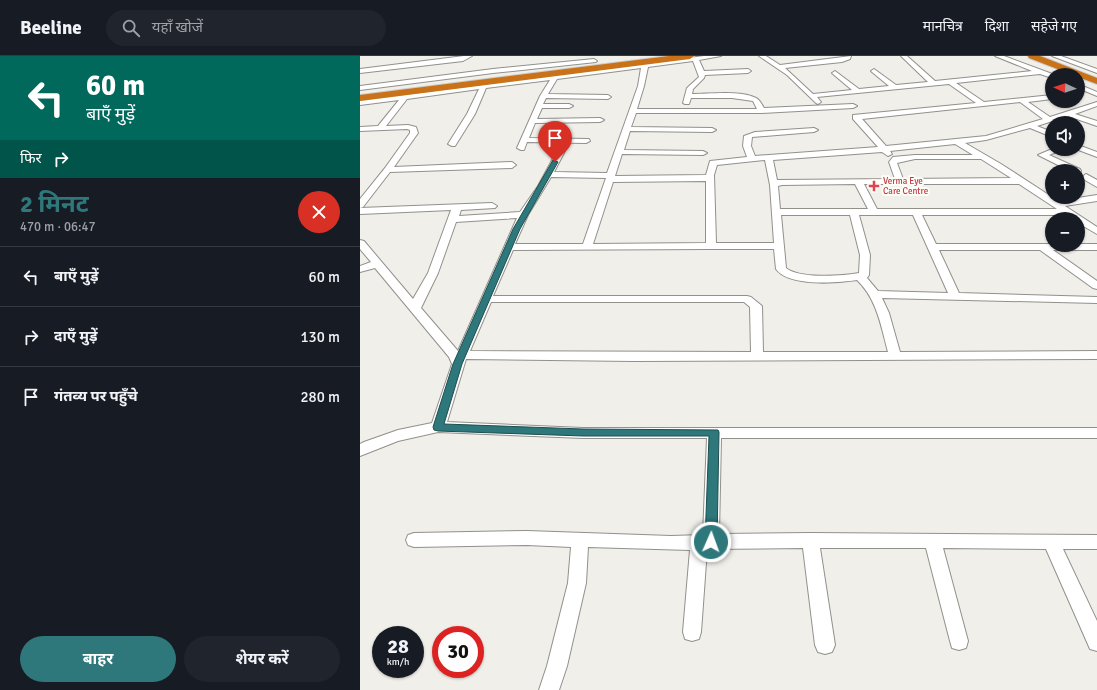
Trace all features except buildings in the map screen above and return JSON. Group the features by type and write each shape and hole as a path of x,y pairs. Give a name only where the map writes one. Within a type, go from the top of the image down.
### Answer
{"highway":[{"path":"360,94 624,56"},
{"path":"576,64 615,62 660,56"},
{"path":"360,98 706,56"},
{"path":"1020,56 1048,68"},
{"path":"1032,56 1097,81"},
{"path":"1043,56 1097,76"},
{"path":"1085,83 1095,90"}],"street":[{"path":"398,75 409,56"},
{"path":"443,61 449,56"},
{"path":"360,88 443,61 463,59 469,56"},
{"path":"576,64 577,59 580,56"},
{"path":"360,103 483,88 693,58 718,56"},
{"path":"762,56 789,74 823,108"},
{"path":"904,56 934,84"},
{"path":"998,56 1045,74"},
{"path":"1055,56 1097,71"},
{"path":"1072,56 1095,63"},
{"path":"549,58 576,64"},
{"path":"685,111 690,88 702,77 702,73 693,58"},
{"path":"780,67 849,59"},
{"path":"1075,63 1095,63"},
{"path":"360,71 398,75 576,64"},
{"path":"587,248 641,86 645,66"},
{"path":"702,73 748,71"},
{"path":"874,71 896,88"},
{"path":"812,96 1040,72"},
{"path":"835,73 859,92"},
{"path":"522,148 532,120 543,96 554,78"},
{"path":"951,82 983,104"},
{"path":"452,144 471,114 483,88"},
{"path":"1085,88 1095,90"},
{"path":"1085,92 1095,90"},
{"path":"840,94 864,116"},
{"path":"543,96 608,97"},
{"path":"688,96 744,97 758,103 761,111"},
{"path":"380,128 405,97"},
{"path":"900,181 893,162 884,149 856,117 1045,98"},
{"path":"1021,100 1045,117"},
{"path":"1062,116 1097,104"},
{"path":"539,106 569,106"},
{"path":"633,111 761,111 853,106"},
{"path":"1069,114 1097,124"},
{"path":"532,120 600,120"},
{"path":"711,247 710,178 713,163 957,142 986,138 1045,121"},
{"path":"1031,126 1045,132"},
{"path":"360,129 408,127 413,129 414,133 388,170 360,205"},
{"path":"627,129 712,130"},
{"path":"752,159 747,146 748,136 755,134 814,130"},
{"path":"525,140 586,141"},
{"path":"957,142 1045,197"},
{"path":"1085,150 1097,155"},
{"path":"438,427 460,360 508,247 523,215 539,192 561,151"},
{"path":"619,152 704,153"},
{"path":"1045,154 1042,155 1062,164"},
{"path":"893,162 896,159 901,158 983,157"},
{"path":"769,158 774,184 782,269 788,275 804,277 850,278 864,275 865,255 854,212"},
{"path":"388,170 512,165"},
{"path":"548,174 611,177 710,178"},
{"path":"1085,176 1097,184"},
{"path":"774,184 780,182 858,181 1020,181"},
{"path":"858,181 874,212"},
{"path":"360,192 370,191"},
{"path":"1085,200 1097,198"},
{"path":"1056,204 1067,212"},
{"path":"360,211 492,206"},
{"path":"414,309 434,273 457,207"},
{"path":"777,212 1045,212"},
{"path":"916,212 954,296"},
{"path":"454,219 523,215"},
{"path":"1085,223 1097,231"},
{"path":"360,243 414,309 460,360 757,356 1097,355"},
{"path":"508,247 587,248 780,246"},
{"path":"1042,246 1097,286"},
{"path":"933,247 1097,247"},
{"path":"360,269 377,264"},
{"path":"860,277 868,283 877,294 895,356"},
{"path":"877,294 1097,300"},
{"path":"487,299 747,300 756,306 757,356"},
{"path":"360,450 416,431 438,427 583,433 1097,432"},
{"path":"692,632 705,542 714,432"},
{"path":"414,540 527,538 671,543 810,540 1097,542"},
{"path":"548,690 557,666 576,583 580,540"},
{"path":"810,540 825,645"},
{"path":"933,541 959,640"},
{"path":"1052,541 1097,642"}],"place":[{"name":"Verma Eye Care Centre","path":"874,186"}],"route":[{"path":"555,162 542,186 523,215 508,247 480,317 458,364 438,427 455,429 583,433 714,432 711,542"}]}
